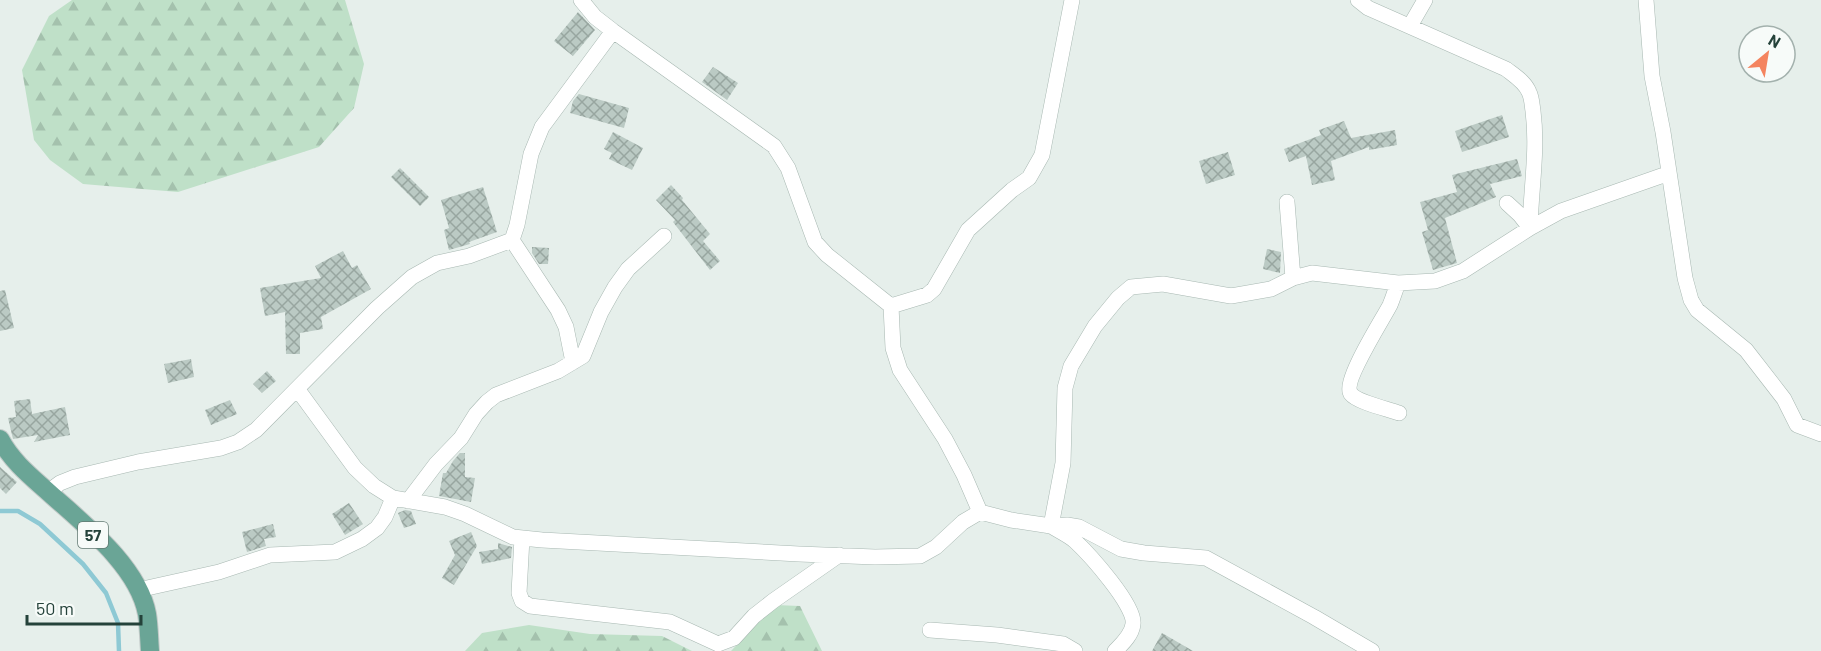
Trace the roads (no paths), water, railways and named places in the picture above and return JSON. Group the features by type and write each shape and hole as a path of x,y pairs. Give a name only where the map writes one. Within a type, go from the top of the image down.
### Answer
{"main road":[{"name":"57","path":"0,439 12,458 111,551 127,571 147,612 150,651"}],"street":[{"path":"581,0 595,17 613,32 774,146 788,168 815,242 827,255 891,306 893,348 900,369 945,439 980,512"},
{"path":"891,306 927,295 934,289 968,230 1012,190 1029,178 1042,155 1072,0"},
{"path":"1358,0 1368,8 1506,69 1524,84 1530,93 1535,140 1530,228"},
{"path":"1410,26 1425,0"},
{"path":"1646,0 1652,76 1691,300 1697,310 1746,350 1784,399 1797,424 1821,434"},
{"path":"512,240 531,154 542,127 613,32"},
{"path":"1051,526 1063,462 1065,388 1071,366 1095,326 1118,298 1131,287 1163,284 1220,295 1241,296 1271,289 1293,278 1312,273 1398,283 1435,281 1463,271 1561,211 1669,175"},
{"path":"1287,202 1293,278"},
{"path":"1507,203 1530,228"},
{"path":"138,590 219,572 270,555 335,552 362,539 377,528 400,500 461,438 476,414 487,402 496,395 558,371 583,356 601,312 615,287 628,269 664,236"},
{"path":"512,240 558,310 566,327 573,362"},
{"path":"48,492 60,483 75,477 138,462 221,448 238,442 256,430 377,308 412,277 437,263 469,256 512,240"},
{"path":"1398,283 1392,302 1352,374 1349,388 1351,394 1357,398 1398,413"},
{"path":"298,390 355,468 374,486 400,500 445,507 465,514 513,537 839,555 920,556 936,547 963,522 980,512 1011,520 1051,526 1079,527 1121,549 1144,554 1206,558 1372,651"},
{"path":"1051,526 1074,540 1124,599 1133,618 1133,626 1127,638 1115,651"},
{"path":"522,538 519,593 522,601 530,606 670,622 718,645 734,638 773,600 839,555"},
{"path":"930,630 997,635 1063,644 1075,651"}],"waterway":[{"path":"0,511 18,511 40,524 83,564 106,593 118,623 119,651"}]}
